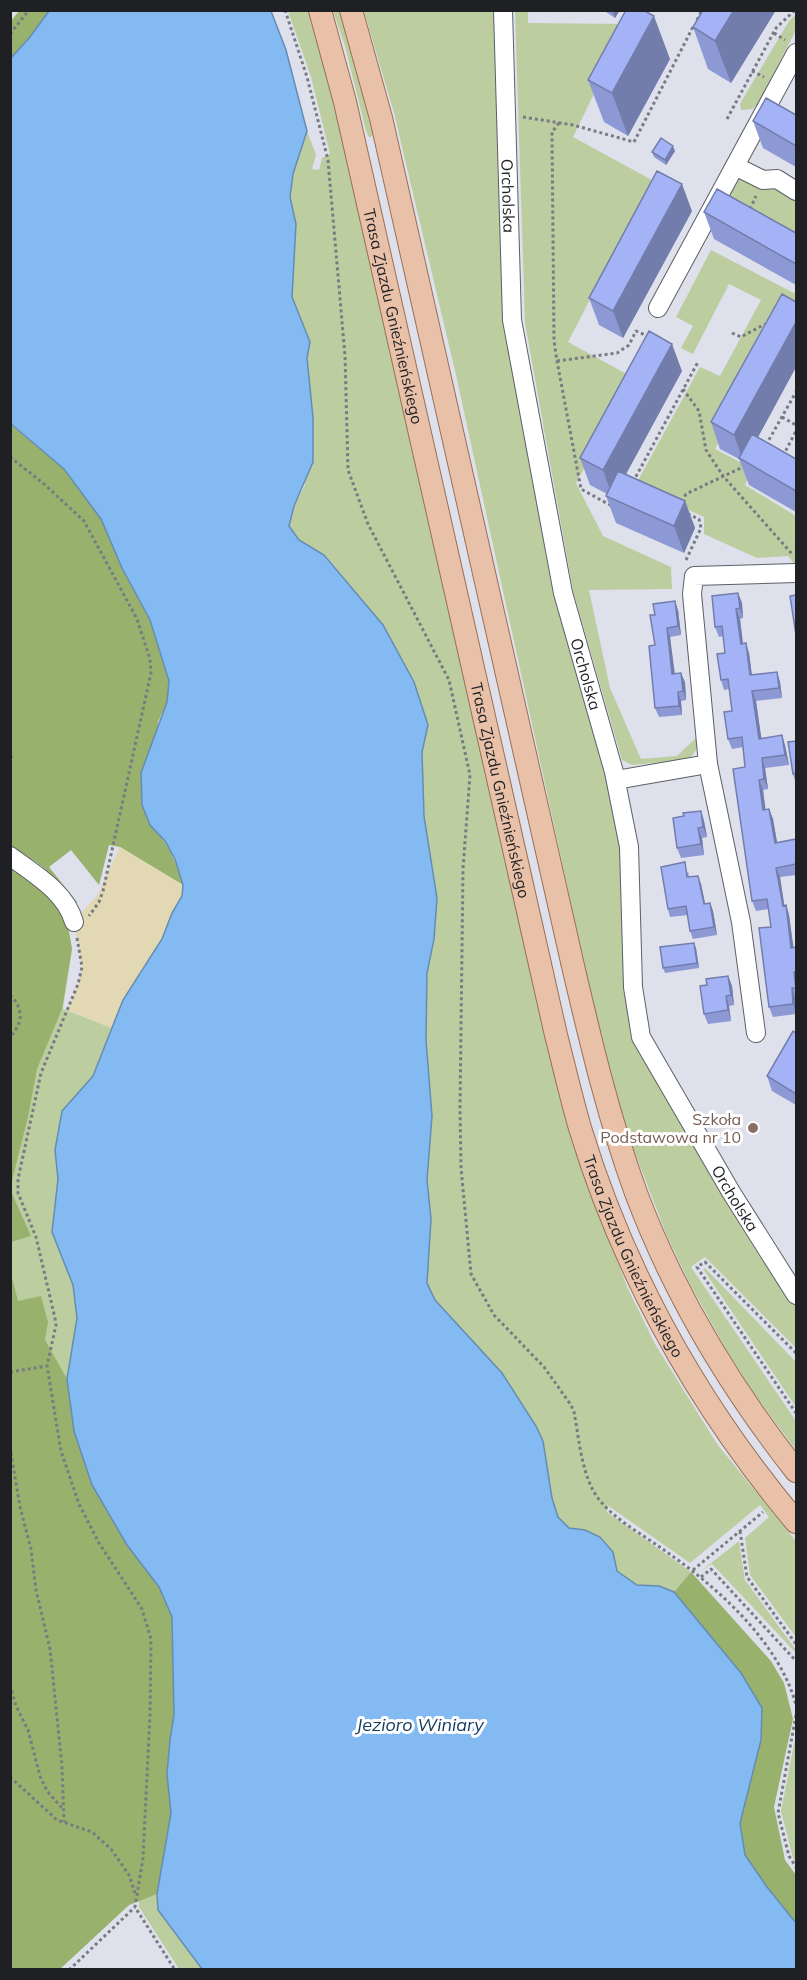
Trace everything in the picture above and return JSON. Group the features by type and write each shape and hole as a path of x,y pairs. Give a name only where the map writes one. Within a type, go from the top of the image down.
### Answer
{"main road":[{"name":"Trasa Zjazdu Gnieźnieńskiego","path":"320,10 345,102 554,1023 580,1128 595,1175 621,1240 670,1340 723,1427 796,1521"},
{"name":"Trasa Zjazdu Gnieźnieńskiego","path":"351,10 381,118 605,1098 637,1195 672,1276 735,1387 796,1471"}],"street":[{"name":"Orcholska","path":"503,10 512,320 563,593 616,780 629,848 633,987 641,1038 720,1173 796,1294"},
{"path":"658,308 742,165 793,48"},
{"path":"742,165 796,191"},
{"path":"756,1033 741,922 708,764 692,594 694,576 796,573"},
{"path":"616,780 708,764"},
{"path":"10,856 59,894 71,910 74,922"}],"path":[{"path":"10,34 29,10"},
{"path":"285,10 307,77 328,160 345,356 348,470 368,524 449,680 470,775 463,869 460,1118 461,1168 471,1274 494,1315 544,1367 571,1405 587,1477 603,1504 693,1570 725,1599 779,1663 796,1706"},
{"path":"525,117 573,125 634,142 702,10"},
{"path":"727,118 774,33 795,10"},
{"path":"774,33 793,48"},
{"path":"752,71 769,80"},
{"path":"558,123 552,132 554,341 557,361 581,489 610,505 617,499"},
{"path":"746,217 770,180"},
{"path":"732,333 741,337 769,323"},
{"path":"557,361 617,353 629,345 636,331 656,340"},
{"path":"631,487 698,362"},
{"path":"683,389 699,411 706,450 723,476 793,554 796,562"},
{"path":"763,451 796,392"},
{"path":"782,417 796,425"},
{"path":"780,460 796,431"},
{"path":"10,457 84,521 136,619 150,660 148,684 103,891 94,911 84,921 74,922 82,967 78,984 41,1073 17,1185 18,1193 36,1237 55,1318 56,1325 47,1366 61,1450 79,1504 99,1543 142,1609 150,1639 150,1715 143,1858 135,1907 175,1970"},
{"path":"694,576 685,562 701,528 699,519 679,509 686,494 750,463"},
{"path":"10,756 14,760"},
{"path":"10,995 18,1003 21,1015 19,1025 10,1037"},
{"path":"796,1353 705,1262 697,1267 796,1413"},
{"path":"10,1372 47,1366"},
{"path":"10,1447 20,1507 31,1549 36,1590 50,1649 62,1766 64,1822"},
{"path":"693,1570 764,1512"},
{"path":"740,1531 747,1577 796,1644"},
{"path":"701,1577 711,1569 796,1661"},
{"path":"10,1655 10,1663"},
{"path":"10,1685 16,1706 28,1730 40,1776 47,1791 63,1810"},
{"path":"796,1715 778,1813 789,1856 796,1867"},
{"path":"10,1777 57,1820 92,1832 111,1849 129,1875 136,1898"},
{"path":"69,1970 135,1907"}],"green space":[{"path":"19,11 49,11 11,58 10,22"},
{"path":"288,11 309,11 332,82 586,1179 628,1289 655,1344 717,1444 796,1541 796,1637 750,1575 745,1538 769,1517 760,1505 690,1563 607,1505 607,1512 691,1572 674,1592 659,1586 637,1586 617,1571 613,1552 585,1530 569,1528 558,1517 552,1498 451,1318 435,1300 427,1283 431,1219 427,1180 432,1116 426,1040 427,973 434,939 437,898 424,816 422,752 428,725 400,658 383,625 325,555 299,540 289,526 294,506 305,485 310,394 307,358 310,342 292,297 296,224 290,197 293,174 307,131 316,155 312,169 319,170 322,158 330,154 311,77"},
{"path":"333,11 339,11 356,63 373,135 371,137 366,131 345,46"},
{"path":"364,11 495,11 504,321 555,598 608,775 622,847 627,987 727,1196 796,1306 796,1348 705,1257 691,1267 796,1421 796,1450 753,1392 724,1346 689,1282 667,1236 633,1148 615,1093 586,972 456,375 394,113"},
{"path":"515,11 528,11 528,23 628,24 573,137 652,180 568,342 634,378 576,483 603,536 671,567 672,589 589,590 610,688 641,759 677,756 697,737 698,747 692,756 684,760 632,765 622,760 573,591 525,323"},
{"path":"796,14 796,30 757,105 752,109 741,110 740,104 745,95 789,21"},
{"path":"732,172 775,187 796,199 796,244 716,200"},
{"path":"711,250 796,294 796,323 788,318 715,449 753,469 745,485 796,516 796,566 788,556 757,558 704,534 704,517 635,486 700,367 720,376 761,300 729,284 693,354 681,348 693,326 676,317"},
{"path":"10,424 64,469 101,519 122,568 150,620 169,681 167,702 158,722 150,825 171,853 183,885 120,847 109,845 99,885 71,850 49,867 77,902 75,903 47,871 31,859 11,852"},
{"path":"10,865 67,908 59,911 69,932 72,949 63,1009 112,1028 93,1076 62,1111 55,1150 58,1179 52,1232 73,1285 77,1318 67,1379 158,1910 202,1969 179,1969 139,1907 139,1901 129,1905 60,1969 11,1969"},
{"path":"11,865 67,908 59,911 69,932 72,949 62,1009 37,1069 11,1185"},
{"path":"10,1189 31,1236 11,1242 10,1242"},
{"path":"705,1268 796,1362 796,1407 703,1269"},
{"path":"10,1270 18,1301 41,1296 48,1322 45,1340 67,1379 74,1431 127,1545 159,1587 172,1617 174,1715 167,1774 171,1813 157,1894 129,1905 60,1969 11,1969"},
{"path":"739,1541 745,1580 796,1653 712,1564 701,1571"},
{"path":"691,1572 771,1661 784,1683 793,1719 774,1807 785,1860 796,1875 796,1923 745,1855 740,1823 761,1740 762,1708 741,1673 674,1592"},
{"path":"796,1734 796,1863 781,1811"}],"sand":[{"path":"120,847 183,885 182,896 172,913 162,939 123,1000 112,1028 67,1010 78,984 82,967 74,922 98,894"}],"water":[{"name":"Jezioro Winiary","path":"49,11 271,11 286,50 307,131 293,174 290,197 296,224 292,297 310,342 307,358 313,418 313,462 294,506 289,526 299,540 324,555 383,625 414,682 428,725 422,752 424,816 437,898 434,939 427,973 426,1040 432,1116 427,1180 431,1219 427,1283 435,1300 502,1373 536,1426 543,1441 552,1498 558,1517 569,1528 585,1530 600,1537 613,1552 617,1571 637,1585 659,1586 674,1592 741,1673 762,1708 761,1740 740,1823 745,1855 796,1923 796,1969 202,1969 158,1910 157,1894 171,1813 167,1774 174,1715 172,1617 159,1587 127,1545 92,1485 74,1431 67,1379 77,1318 73,1285 52,1232 58,1179 55,1150 62,1111 93,1076 123,1000 162,939 172,913 182,896 183,885 175,859 165,841 150,825 142,805 141,773 167,702 169,681 150,620 122,568 101,519 64,469 11,424 11,58"}],"building":[{"path":"626,10 643,10 654,16 612,93 588,80"},
{"path":"703,10 734,10 715,41 693,27"},
{"path":"766,98 796,115 796,146 753,121"},
{"path":"661,138 673,146 665,160 652,152"},
{"path":"657,171 682,184 613,311 589,298"},
{"path":"717,189 796,233 796,264 704,212"},
{"path":"782,294 796,302 796,322 734,435 711,422"},
{"path":"649,331 672,344 603,470 580,458"},
{"path":"752,434 796,459 796,491 739,458"},
{"path":"618,471 685,501 674,526 606,496"},
{"path":"738,593 740,608 736,609 741,644 746,643 750,675 777,672 779,688 752,691 759,739 782,735 785,755 762,758 764,779 759,780 763,810 769,809 775,843 796,839 796,864 776,868 783,906 786,905 791,948 796,947 796,972 794,972 796,988 792,988 793,1004 769,1007 759,928 771,927 767,899 752,901 733,769 745,767 742,737 728,739 724,712 732,711 728,679 721,680 717,654 725,653 722,626 715,627 712,596"},
{"path":"796,595 796,635 790,596"},
{"path":"675,601 678,626 667,628 672,674 681,673 683,691 678,692 679,706 655,708 649,646 655,645 650,615 655,615 653,604"},
{"path":"796,741 796,773 793,774 788,742"},
{"path":"701,811 703,827 698,828 701,844 677,848 673,818 684,816 683,813"},
{"path":"685,862 687,877 698,876 704,904 710,903 714,927 690,931 686,906 668,909 661,867"},
{"path":"694,943 697,963 663,968 660,947"},
{"path":"728,976 731,995 726,996 728,1010 704,1014 700,986 707,985 706,979"},
{"path":"793,1031 796,1033 796,1094 767,1076"}],"place":[{"name":"Szkoła Podstawowa nr 10","path":"753,1128"}]}
